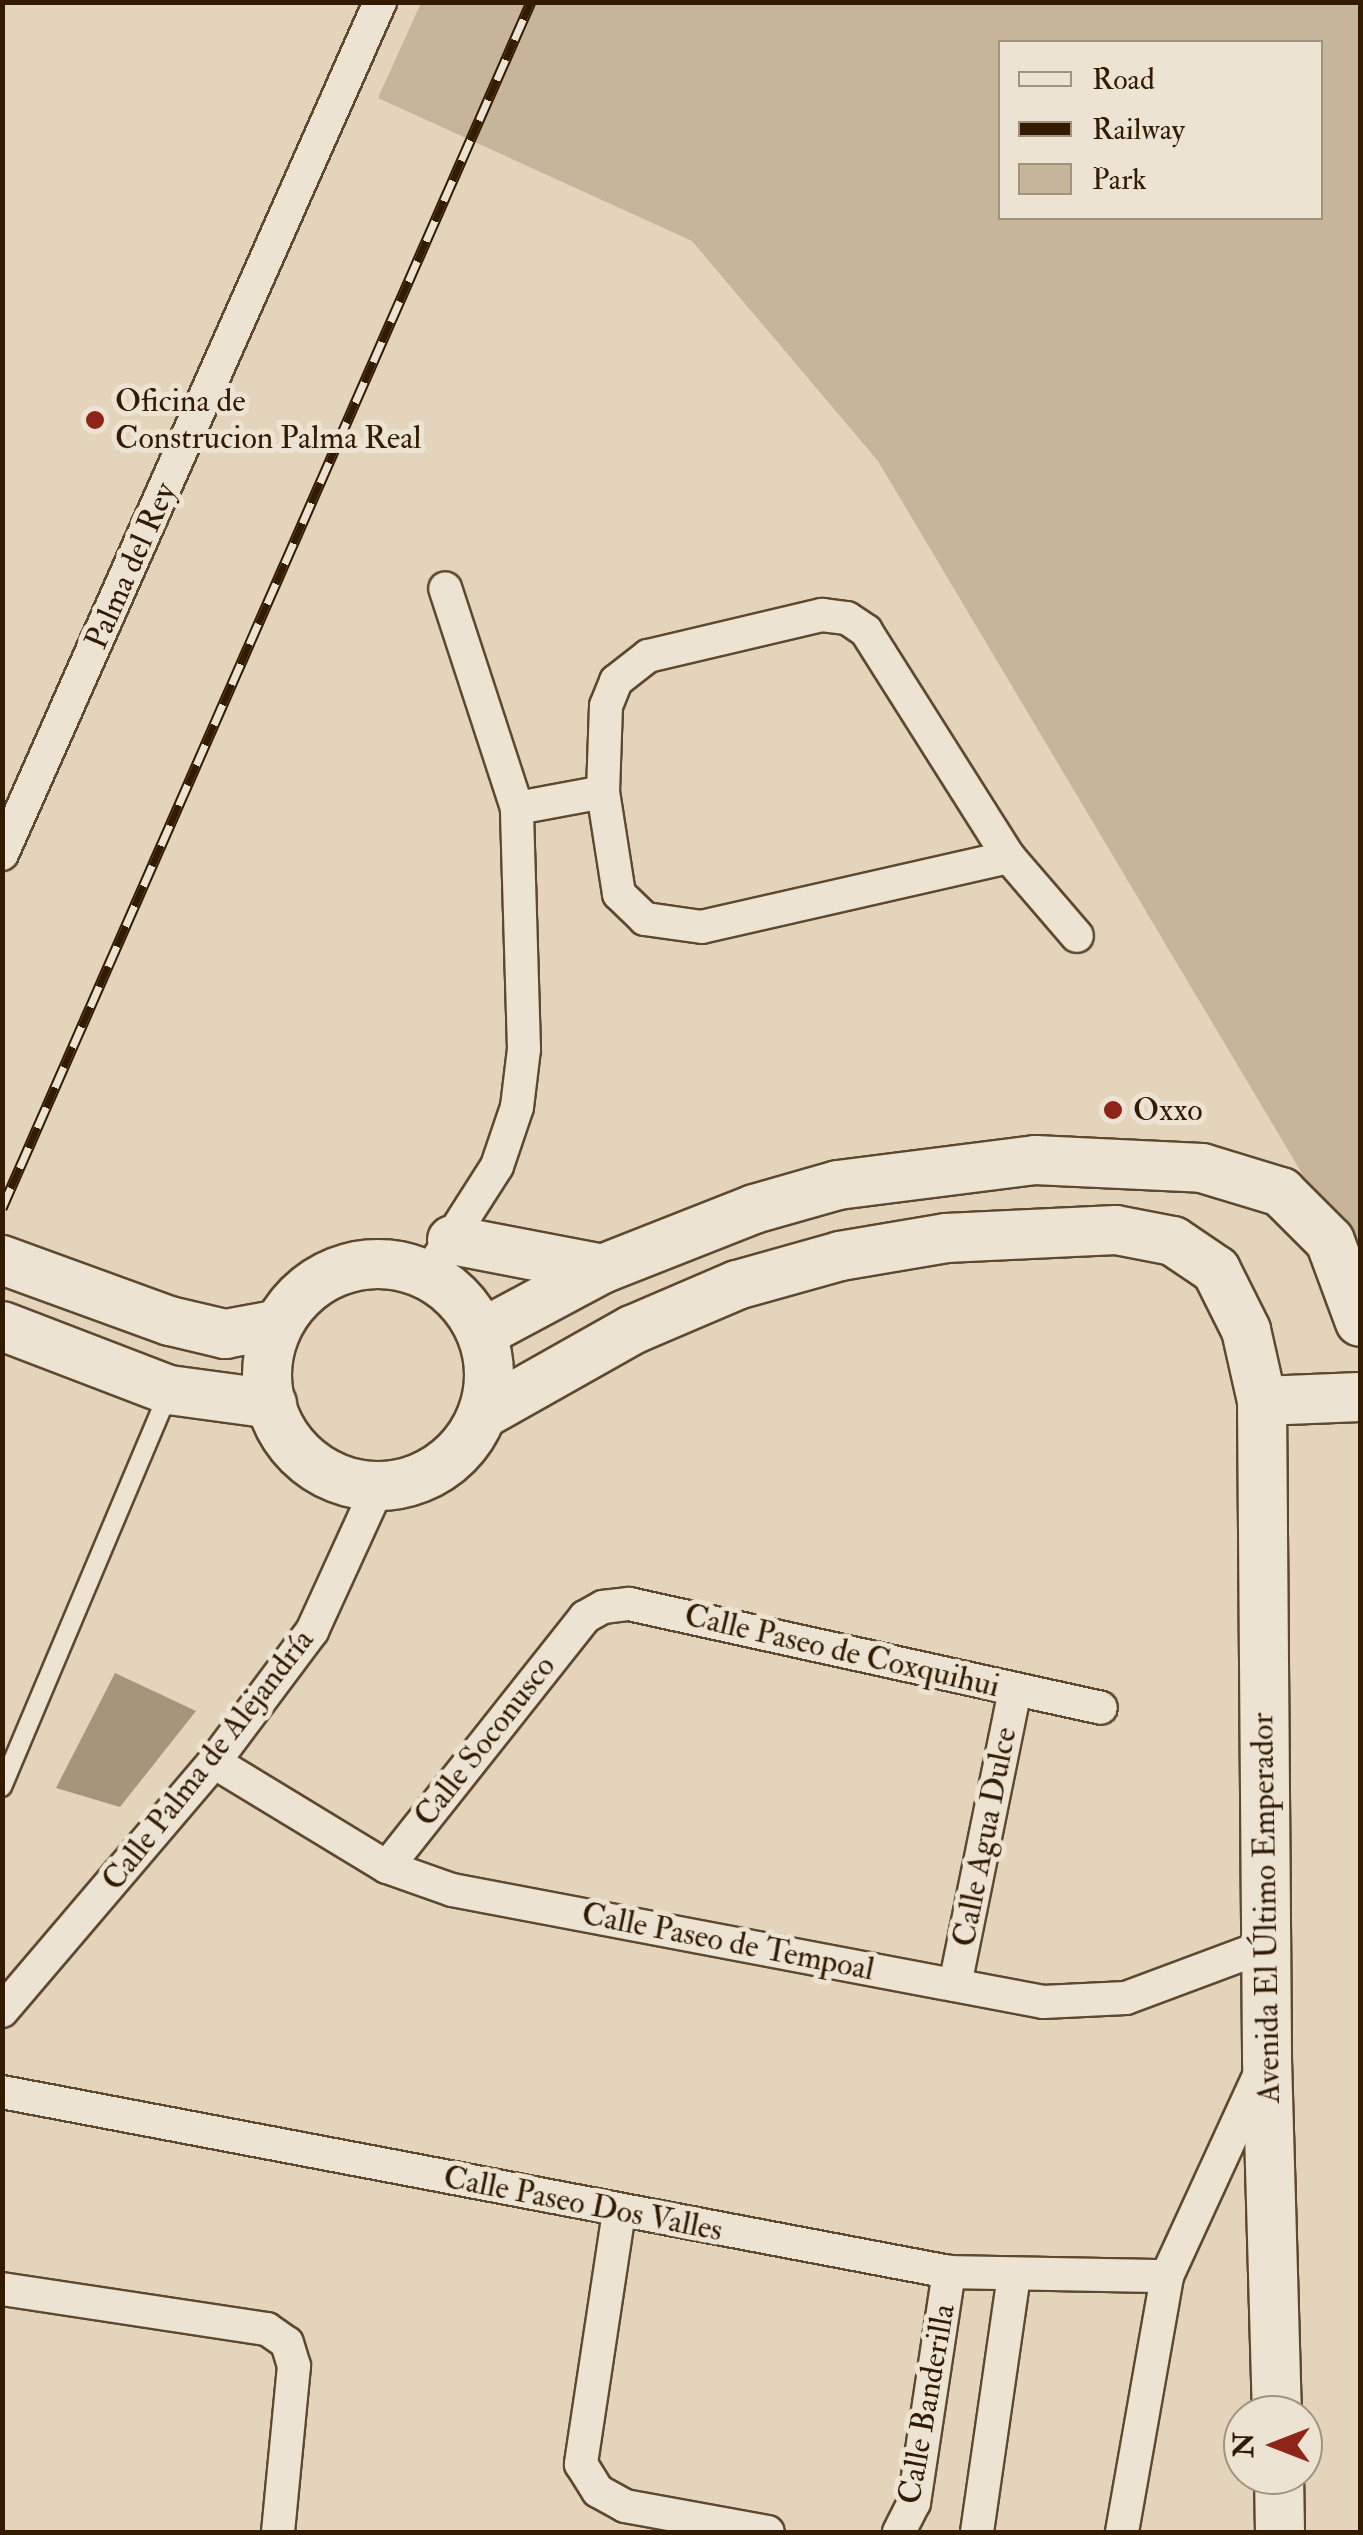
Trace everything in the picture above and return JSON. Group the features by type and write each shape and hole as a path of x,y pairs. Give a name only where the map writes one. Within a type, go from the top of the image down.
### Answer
{"street":[{"name":"Palma del Rey","path":"2,854 380,2"},
{"path":"440,1257 490,1182 522,1086 516,808 445,588"},
{"path":"1009,857 702,927 670,927 645,919 619,894 603,792 606,706 632,664 822,615 848,618 866,631 1009,857 1077,936"},
{"path":"516,808 603,792"},
{"path":"482,1333 602,1269 754,1209 888,1176 1034,1160 1202,1168 1282,1192 1309,1216 1343,1267 1360,1322"},
{"name":"Avenida El Último Emperador","path":"483,1414 632,1330 737,1285 840,1256 1047,1230 1148,1232 1200,1255 1233,1294 1262,1402 1266,2059 1276,2395"},
{"path":"274,1325 268,1370 272,1404 283,1435 304,1458 351,1483 378,1487 412,1482 442,1467 467,1444 483,1414 490,1373 482,1333 440,1257"},
{"path":"2,1260 170,1321 226,1334 274,1325 312,1286 338,1270 368,1264 440,1257 602,1269"},
{"path":"2,1326 169,1390 272,1404"},
{"path":"1262,1402 1360,1397"},
{"name":"Calle Palma de Alejandría","path":"2,2011 214,1762 312,1631 378,1487"},
{"name":"Calle Paseo de Coxquihui","path":"585,1616 629,1604 1101,1708"},
{"name":"Calle Soconusco","path":"387,1867 585,1616"},
{"name":"Calle Agua Dulce","path":"955,1985 1015,1690"},
{"name":"Calle Paseo de Tempoal","path":"214,1762 387,1867 452,1890 1043,2002 1126,1998 1265,1946"},
{"path":"1122,2532 1167,2276 1266,2059"},
{"name":"Calle Paseo Dos Valles","path":"2,2092 949,2272 1167,2276"},
{"path":"619,2212 581,2464 598,2492 625,2506 768,2532"},
{"name":"Calle Banderilla","path":"899,2532 914,2503 949,2272"},
{"path":"978,2532 1014,2274"},
{"path":"2,2289 267,2329 287,2343 294,2366 278,2532"},
{"path":"1279,2495 1280,2532"}],"lane":[{"path":"2,1787 169,1390"}],"green space":[{"path":"421,3 1360,3 1360,1271 878,461 692,241 378,98"}],"shaded area":[{"path":"115,1673 196,1711 120,1807 56,1788"}],"railway":[{"path":"2,1208 531,2"}],"place":[{"name":"Oficina de Construcion Palma Real","path":"95,420"},
{"name":"Oxxo","path":"1113,1110"}]}
